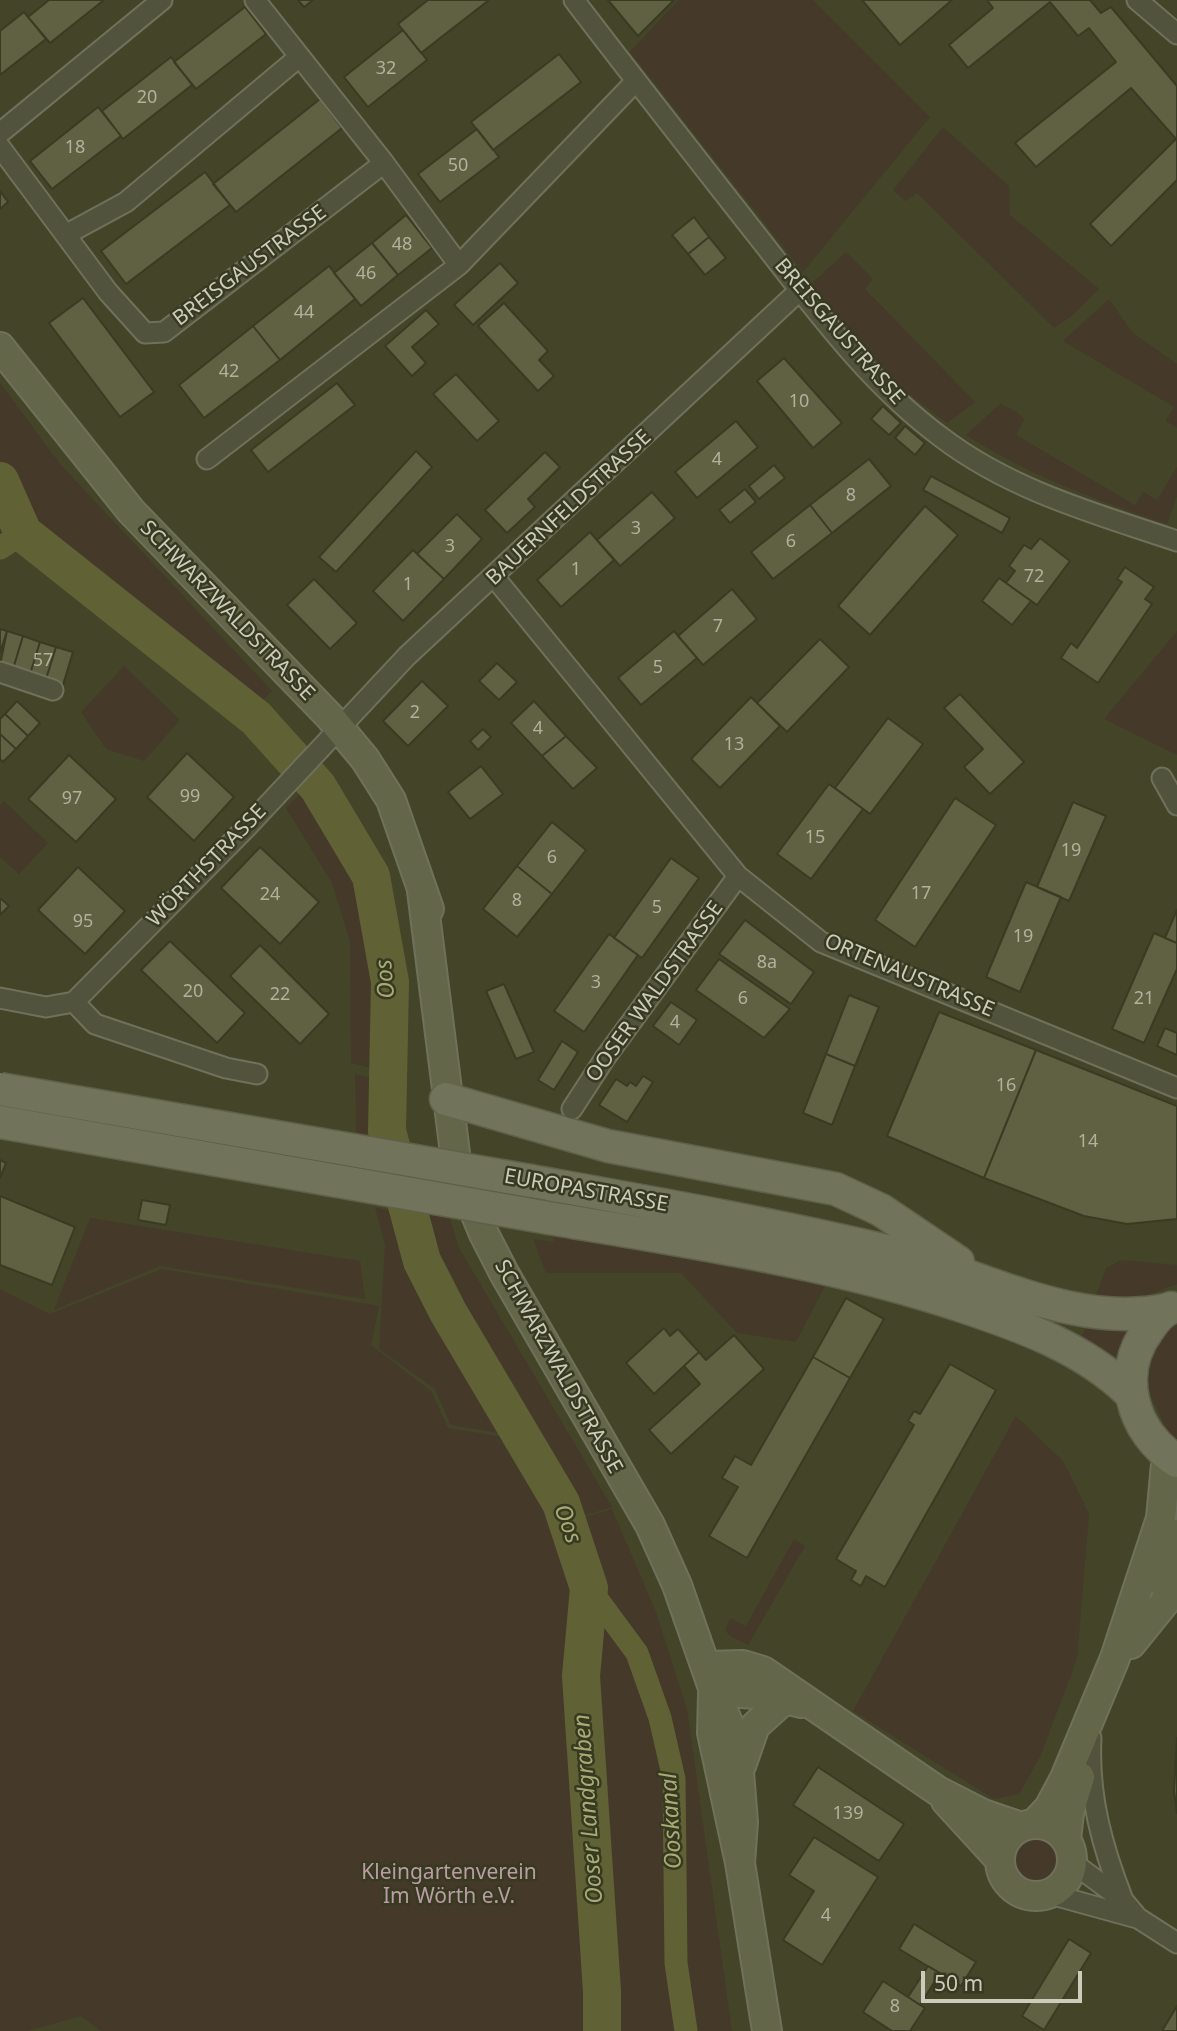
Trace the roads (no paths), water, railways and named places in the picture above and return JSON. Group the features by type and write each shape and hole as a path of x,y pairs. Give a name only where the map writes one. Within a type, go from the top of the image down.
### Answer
{"main road":[{"name":"EUROPASTRASSE","path":"0,1088 796,1230 899,1254 984,1282 1087,1311 1139,1315 1171,1308"},
{"path":"446,1099 608,1146 836,1189 881,1210 984,1282"},
{"name":"EUROPASTRASSE","path":"0,1122 800,1262 942,1299 1012,1323 1097,1365 1130,1392"},
{"path":"1171,1308 1141,1338 1132,1357 1129,1376 1130,1392 1150,1434 1172,1457"}],"street":[{"path":"0,133 162,0"},
{"path":"255,0 384,163 459,265"},
{"name":"BREISGAUSTRASSE","path":"574,0 800,290 897,402 950,444 986,467 1042,494 1177,541"},
{"path":"1137,0 1177,34"},
{"path":"66,234 126,202 299,57"},
{"path":"207,459 459,265 636,81"},
{"name":"BREISGAUSTRASSE","path":"0,147 108,292 145,332 164,332 384,163"},
{"name":"BAUERNFELDSTRASSE","path":"338,727 407,656 495,578 800,290"},
{"name":"SCHWARZWALDSTRASSE","path":"0,347 131,511 338,727 372,768 391,800 422,891 426,940 441,1031 446,1099 457,1169 484,1234 608,1455 650,1524 685,1605 710,1679 731,1729 739,1772 743,1822 740,1863"},
{"name":"ORTENAUSTRASSE","path":"495,578 738,876 821,942 1177,1088"},
{"path":"0,672 53,690"},
{"name":"WÖRTHSTRASSE","path":"74,1002 338,727"},
{"path":"1162,778 1177,805"},
{"name":"OOSER WALDSTRASSE","path":"572,1109 605,1058 738,876"},
{"path":"0,998 46,1007 74,1002 95,1024 226,1068 257,1074"},
{"path":"1000,1860 1006,1840 1049,1808 1065,1778 1115,1658 1161,1518 1172,1457"},
{"path":"1050,1894 1068,1878 1069,1813 1091,1738 1177,1534"},
{"path":"1131,1644 1177,1587"},
{"path":"710,1679 743,1665 763,1671 938,1791 983,1814 1028,1826 1053,1828 1070,1852 1139,1918 1177,1943"},
{"path":"710,1679 786,1698 817,1709"},
{"name":"SCHWARZWALDSTRASSE","path":"710,1679 712,1733 740,1863 767,2031"},
{"path":"739,1772 755,1726 786,1698"},
{"path":"1091,1738 1089,1770 1097,1825 1123,1900"},
{"path":"938,1791 1000,1860 1004,1877 1018,1892 1028,1896 1050,1894 1139,1918"}],"waterway":[{"name":"Oos","path":"0,481 23,533 256,718 318,787 371,876 390,982 387,1131 422,1261 448,1312 561,1503 589,1588 581,1676 602,1991 602,2031"},
{"path":"0,548 23,533"},
{"name":"Ooskanal","path":"589,1588 637,1653 660,1718 674,1779 676,1963 686,2031"}],"water label":[{"name":"Ooser Landgraben","path":"589,1809"}],"park label":[{"name":"Kleingartenverein Im Wörth e.V.","path":"449,1885"}]}
